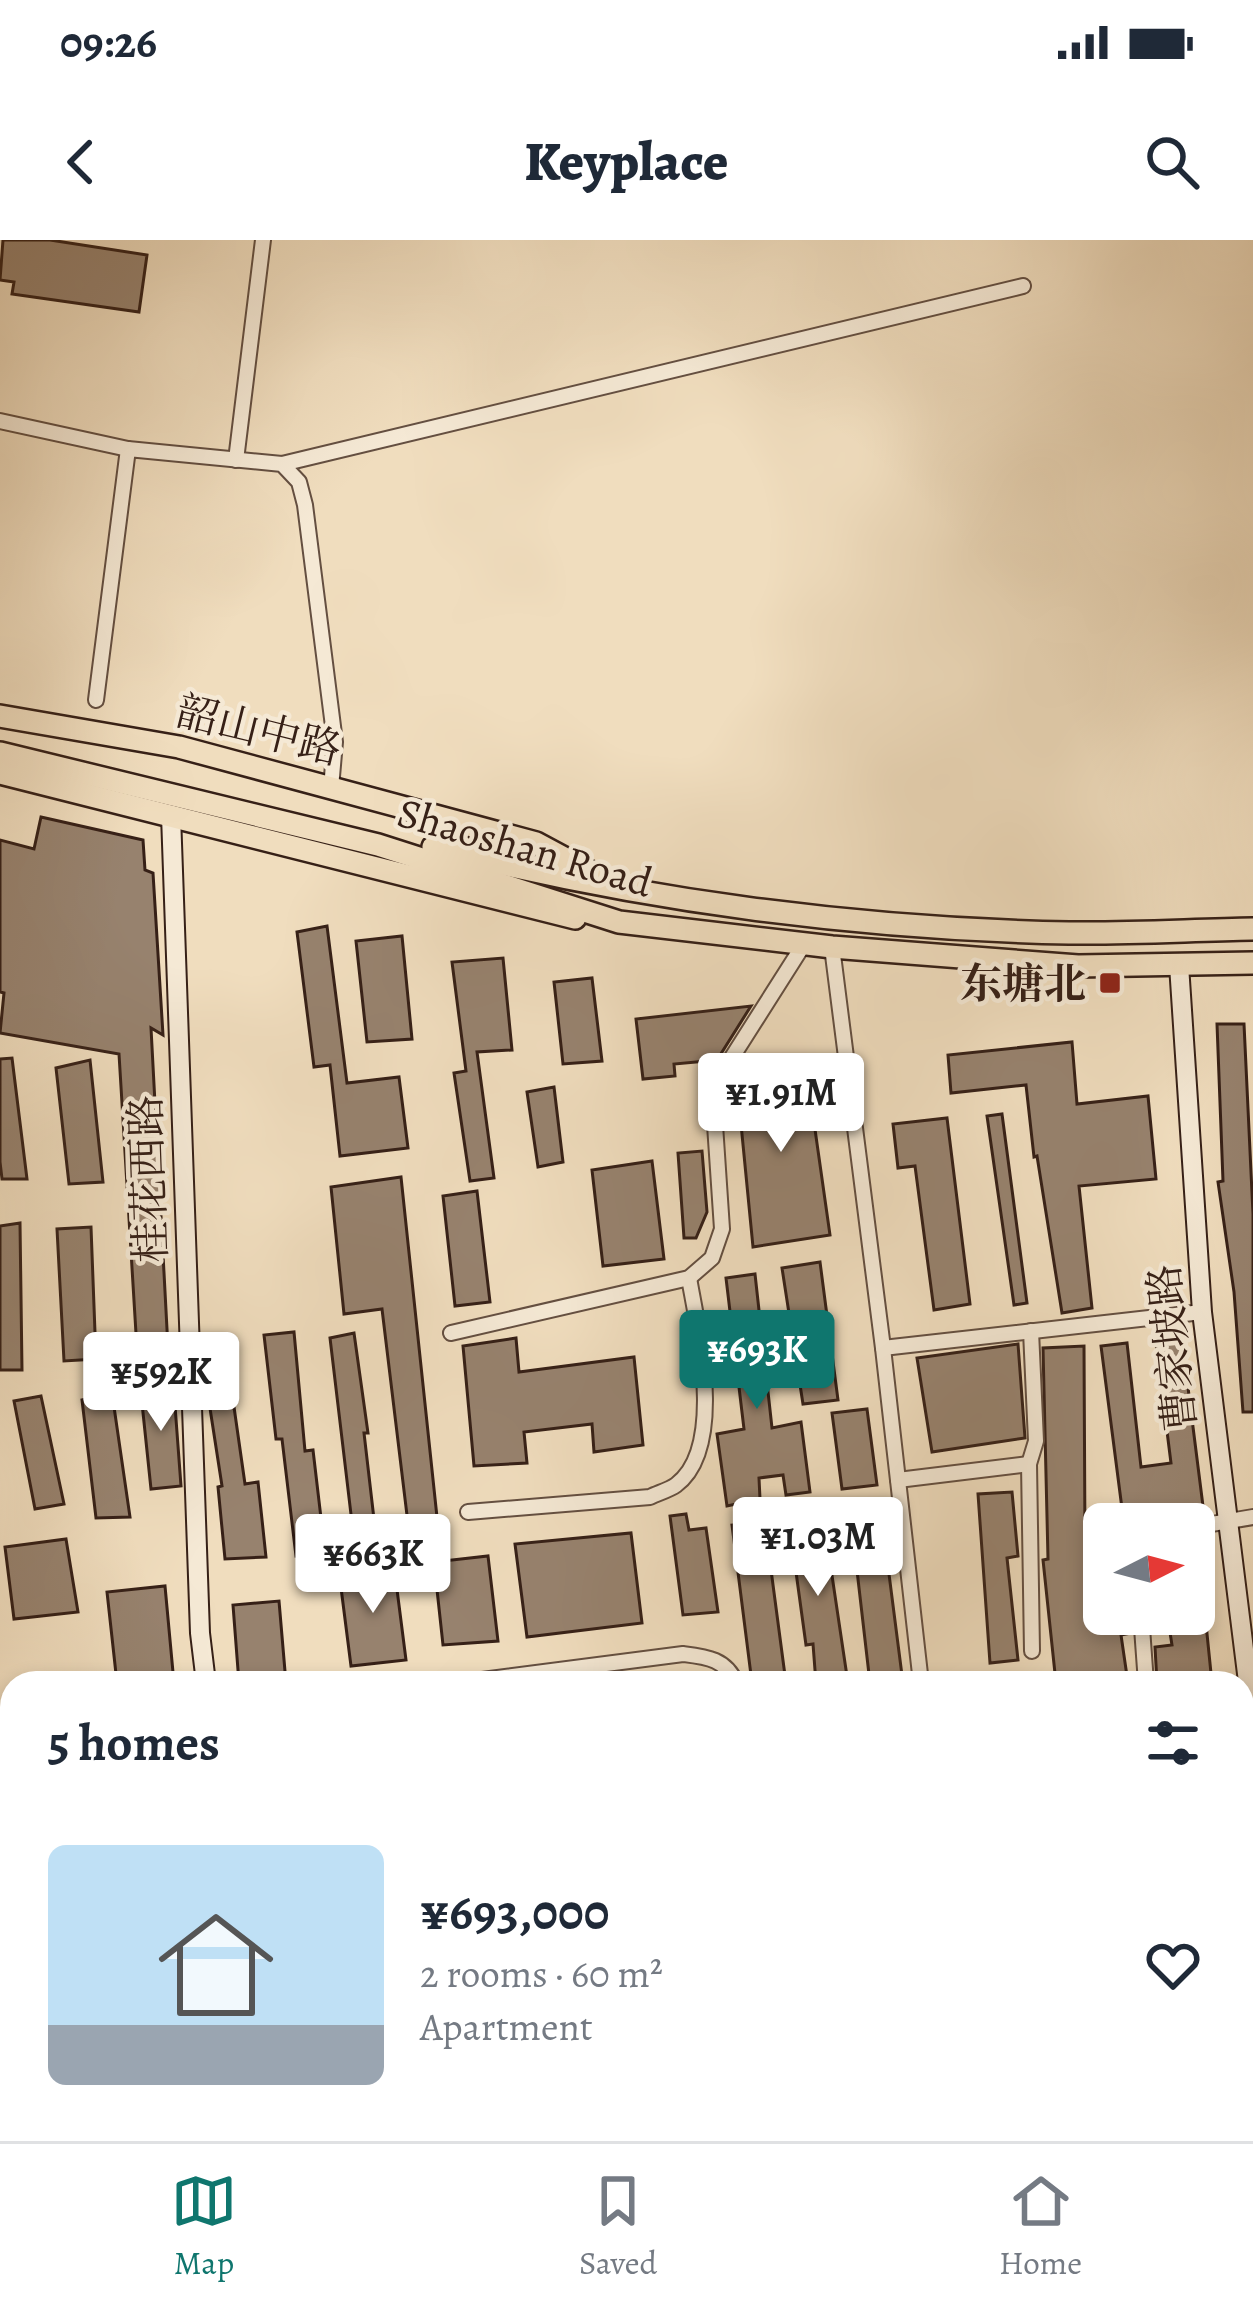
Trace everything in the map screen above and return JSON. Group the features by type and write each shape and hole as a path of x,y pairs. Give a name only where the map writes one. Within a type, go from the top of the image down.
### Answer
{"main road":[{"name":"韶山中路","path":"0,716 179,747 536,843 627,892"},
{"name":"Shaoshan Road","path":"0,742 544,886 619,922 832,947 1078,966 1253,963"},
{"name":"Shaoshan Road","path":"0,754 544,886 841,918 1068,933 1253,929"},
{"path":"0,773 527,908 619,922"}],"street":[{"path":"236,460 263,240"},
{"path":"0,421 128,449 282,464 1023,286"},
{"path":"96,700 128,449"},
{"path":"282,464 299,482 305,505 335,742 331,788"},
{"name":"桂花西路","path":"171,815 205,1671"},
{"path":"451,1333 689,1278 712,1258 722,1229 713,1095 804,944"},
{"path":"832,947 920,1671"},
{"name":"曹家坡路","path":"1179,964 1202,1312 1246,1671"},
{"path":"468,1512 650,1497 677,1484 693,1465 708,1390 689,1278"},
{"path":"884,1348 1202,1312"},
{"path":"1031,1331 1036,1441 1029,1464 1031,1652"},
{"path":"898,1480 1029,1464"},
{"path":"1215,1523 1253,1517"},
{"path":"1143,1635 1145,1671"},
{"path":"551,1671 683,1654 712,1657 731,1671"}],"building":[{"path":"3,240 50,240 147,255 139,312 12,294 14,282 0,280"},
{"path":"41,817 143,840 145,870 153,873 163,1035 151,1028 168,1348 137,1350 119,1054 0,1033 4,993 0,992 0,840 34,849"},
{"path":"327,926 347,1083 399,1077 408,1148 340,1156 330,1065 314,1067 297,932"},
{"path":"402,936 412,1039 367,1042 356,941"},
{"path":"503,958 512,1050 477,1052 494,1178 470,1181 454,1073 466,1071 452,962"},
{"path":"592,978 602,1061 563,1064 554,982"},
{"path":"751,1006 717,1060 674,1064 675,1076 643,1079 636,1019"},
{"path":"1217,1024 1244,1024 1253,1214 1253,1412 1243,1412 1234,1292 1218,1182 1223,1181"},
{"path":"1072,1042 1077,1104 1148,1096 1156,1179 1079,1186 1092,1308 1062,1313 1026,1085 951,1093 948,1055"},
{"path":"12,1058 27,1179 2,1179 0,1059"},
{"path":"805,1059 830,1235 753,1247 736,1073"},
{"path":"90,1060 103,1182 69,1184 56,1068"},
{"path":"554,1087 563,1162 538,1167 527,1092"},
{"path":"1002,1114 1027,1303 1014,1305 987,1116"},
{"path":"947,1118 970,1304 934,1310 915,1166 898,1168 893,1124"},
{"path":"702,1151 707,1212 696,1238 684,1238 678,1153"},
{"path":"652,1161 664,1259 603,1266 592,1170"},
{"path":"401,1177 439,1536 410,1540 382,1309 344,1314 331,1187"},
{"path":"477,1191 490,1302 455,1306 443,1196"},
{"path":"20,1223 22,1370 0,1370 0,1226"},
{"path":"91,1227 96,1359 64,1361 57,1229"},
{"path":"820,1262 838,1400 803,1404 782,1268"},
{"path":"755,1274 772,1428 801,1422 810,1492 786,1495 783,1475 759,1478 760,1499 727,1506 717,1434 744,1429 726,1278"},
{"path":"294,1332 305,1451 313,1450 325,1552 296,1556 264,1335"},
{"path":"354,1333 377,1545 355,1548 330,1338"},
{"path":"516,1338 519,1372 634,1357 643,1445 594,1452 592,1424 524,1432 527,1463 474,1466 463,1346"},
{"path":"1182,1340 1203,1503 1121,1503 1101,1346 1127,1343 1141,1467 1171,1463 1156,1344"},
{"path":"1018,1344 1025,1438 932,1452 917,1358"},
{"path":"1084,1346 1083,1635 1121,1635 1126,1671 1055,1671 1043,1560 1048,1559 1043,1348"},
{"path":"229,1372 245,1484 258,1482 266,1557 225,1559 218,1487 222,1486 205,1376"},
{"path":"173,1379 181,1486 151,1489 140,1384"},
{"path":"112,1393 130,1517 96,1518 82,1400"},
{"path":"41,1396 64,1504 35,1509 14,1401"},
{"path":"867,1409 877,1485 842,1489 832,1413"},
{"path":"1012,1492 1018,1556 1007,1558 1018,1660 990,1663 978,1494"},
{"path":"880,1504 901,1671 869,1671 850,1510"},
{"path":"686,1514 689,1530 706,1528 718,1612 683,1615 670,1516"},
{"path":"823,1515 846,1671 815,1671 813,1644 806,1645 789,1521"},
{"path":"765,1522 784,1671 750,1671 732,1525"},
{"path":"631,1533 642,1623 527,1637 515,1544"},
{"path":"66,1539 78,1612 14,1619 5,1547"},
{"path":"488,1556 498,1641 443,1645 434,1562"},
{"path":"394,1566 406,1660 351,1666 339,1572"},
{"path":"165,1586 173,1671 116,1671 107,1592"},
{"path":"279,1601 285,1671 238,1671 233,1605"},
{"path":"1170,1635 1207,1635 1211,1671 1156,1671 1155,1647 1172,1645"}],"place":[{"name":"东塘北","path":"1110,983"}]}
